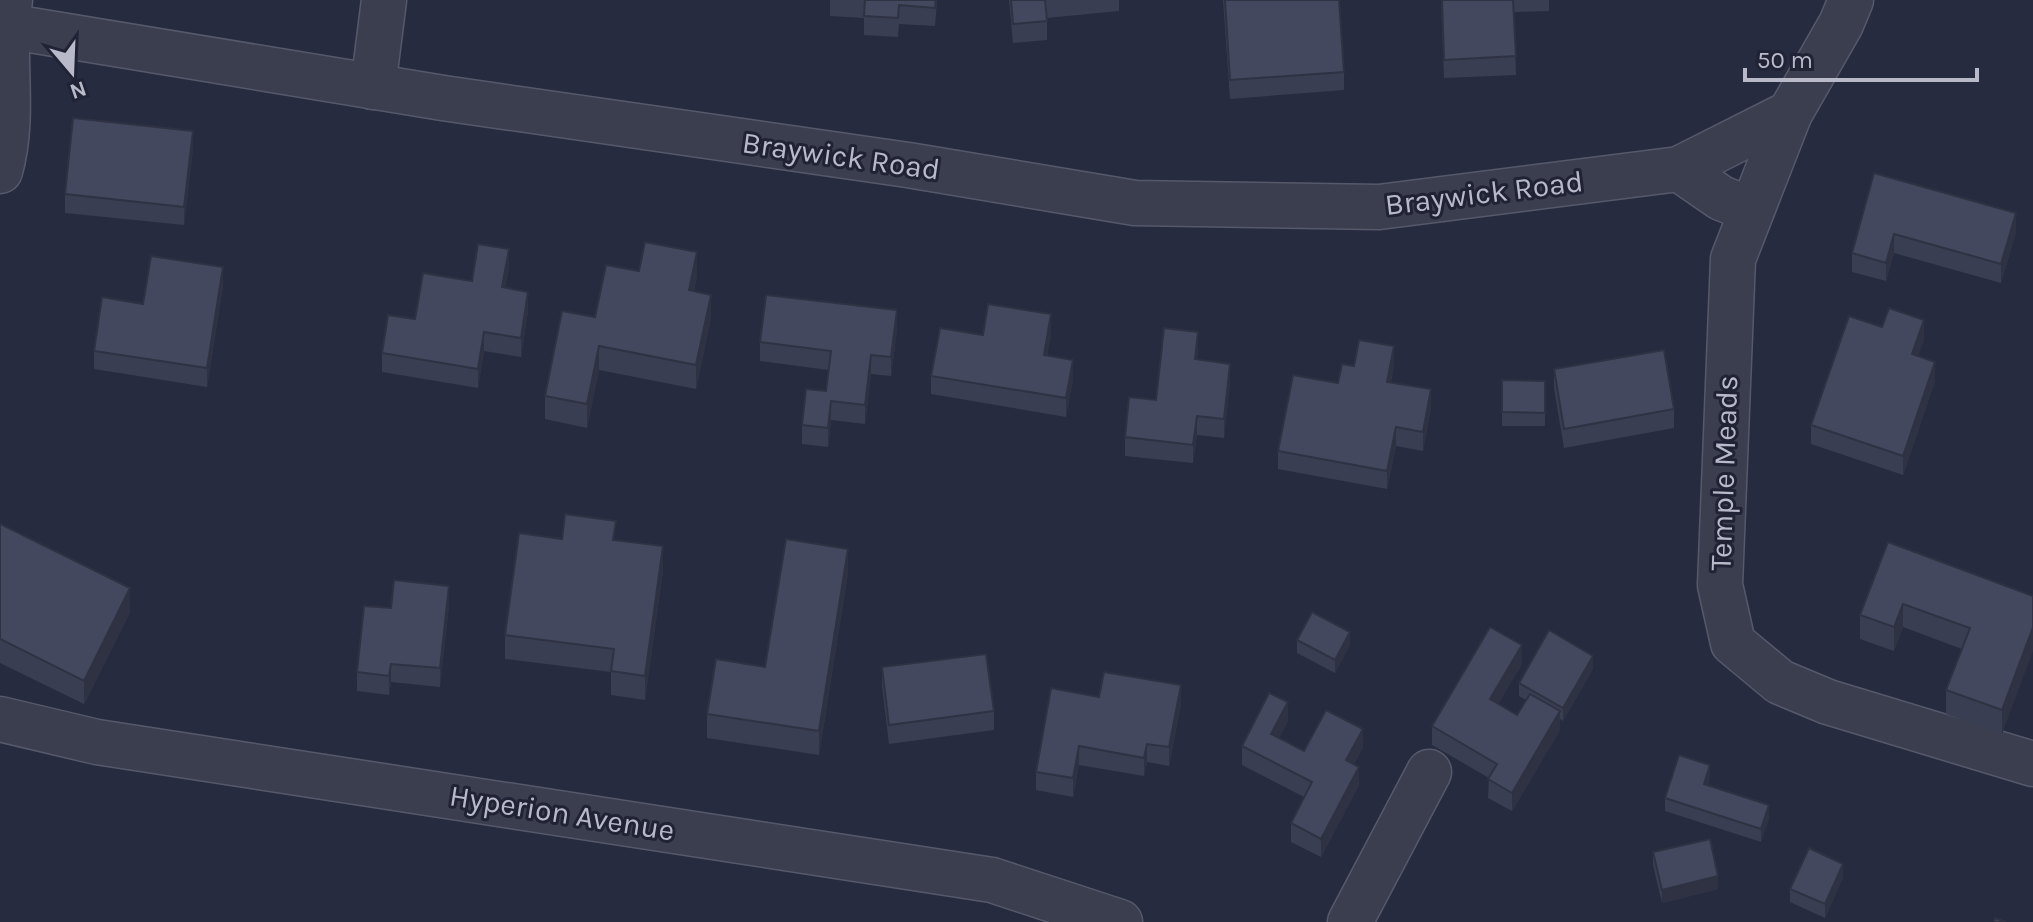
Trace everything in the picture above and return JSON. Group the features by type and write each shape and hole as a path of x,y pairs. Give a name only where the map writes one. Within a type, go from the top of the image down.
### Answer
{"street":[{"path":"373,87 384,0"},
{"name":"Temple Meads","path":"1851,0 1841,24 1790,113 1733,259 1721,495 1720,585 1733,643 1780,682 1828,702 2033,764"},
{"path":"0,171 8,144 8,13"},
{"name":"Braywick Road","path":"8,13 373,87 908,165 1135,203 1379,207 1679,169 1790,113"},
{"path":"1679,169 1721,198 1751,210"},
{"name":"Hyperion Avenue","path":"0,719 97,742 992,880 1120,922"},
{"path":"1350,922 1429,772"}],"building":[{"path":"865,0 936,0 935,8 899,5 898,18 864,16"},
{"path":"1011,0 1045,0 1047,21 1013,24"},
{"path":"1225,0 1339,0 1344,72 1230,80"},
{"path":"1442,0 1513,0 1516,56 1444,60"},
{"path":"73,118 193,131 184,207 65,194"},
{"path":"1874,173 2016,213 2001,264 1894,234 1886,263 1852,253"},
{"path":"645,242 697,252 689,290 711,295 696,365 599,346 587,404 545,396 562,311 595,317 606,265 639,271"},
{"path":"478,244 509,249 502,287 528,292 521,338 484,332 478,369 382,353 388,315 415,319 423,273 472,281"},
{"path":"151,256 223,267 207,368 94,351 102,297 143,304"},
{"path":"766,295 897,310 891,357 871,355 865,405 831,401 828,428 802,425 806,389 826,391 831,351 760,342"},
{"path":"988,304 1051,314 1044,355 1073,360 1066,398 931,376 940,328 983,335"},
{"path":"1889,308 1924,320 1912,354 1935,362 1903,456 1811,425 1849,316 1882,327"},
{"path":"1164,328 1198,332 1195,359 1230,364 1224,419 1197,416 1193,445 1125,437 1129,397 1156,400"},
{"path":"1359,340 1394,346 1387,382 1431,389 1423,432 1396,427 1387,471 1278,451 1293,375 1338,383 1342,364 1354,366"},
{"path":"1664,350 1674,409 1564,429 1554,369"},
{"path":"1502,380 1545,381 1545,413 1502,412"},
{"path":"565,514 616,521 613,540 663,546 645,676 611,671 614,649 505,635 519,533 562,539"},
{"path":"0,524 130,588 84,681 0,639"},
{"path":"786,539 848,549 819,731 707,714 716,659 765,667"},
{"path":"1888,542 2033,596 2033,627 2002,710 1946,690 1970,628 1903,604 1894,627 1860,615"},
{"path":"394,580 449,586 440,668 391,664 389,676 357,672 364,606 391,608"},
{"path":"1312,612 1350,632 1335,660 1297,640"},
{"path":"1490,627 1522,645 1490,699 1517,715 1530,694 1560,711 1512,793 1488,779 1497,764 1432,726"},
{"path":"1549,630 1593,656 1563,708 1519,683"},
{"path":"986,654 994,711 889,725 882,667"},
{"path":"1104,672 1181,685 1169,747 1147,744 1144,758 1079,746 1073,778 1036,772 1051,688 1099,697"},
{"path":"1269,693 1288,702 1271,734 1304,751 1326,710 1363,729 1346,760 1359,767 1321,839 1291,823 1312,782 1242,746"},
{"path":"1679,755 1710,765 1704,784 1769,805 1761,829 1665,798"},
{"path":"1710,839 1718,876 1662,890 1653,852"},
{"path":"1809,848 1843,864 1825,904 1790,889"}]}
